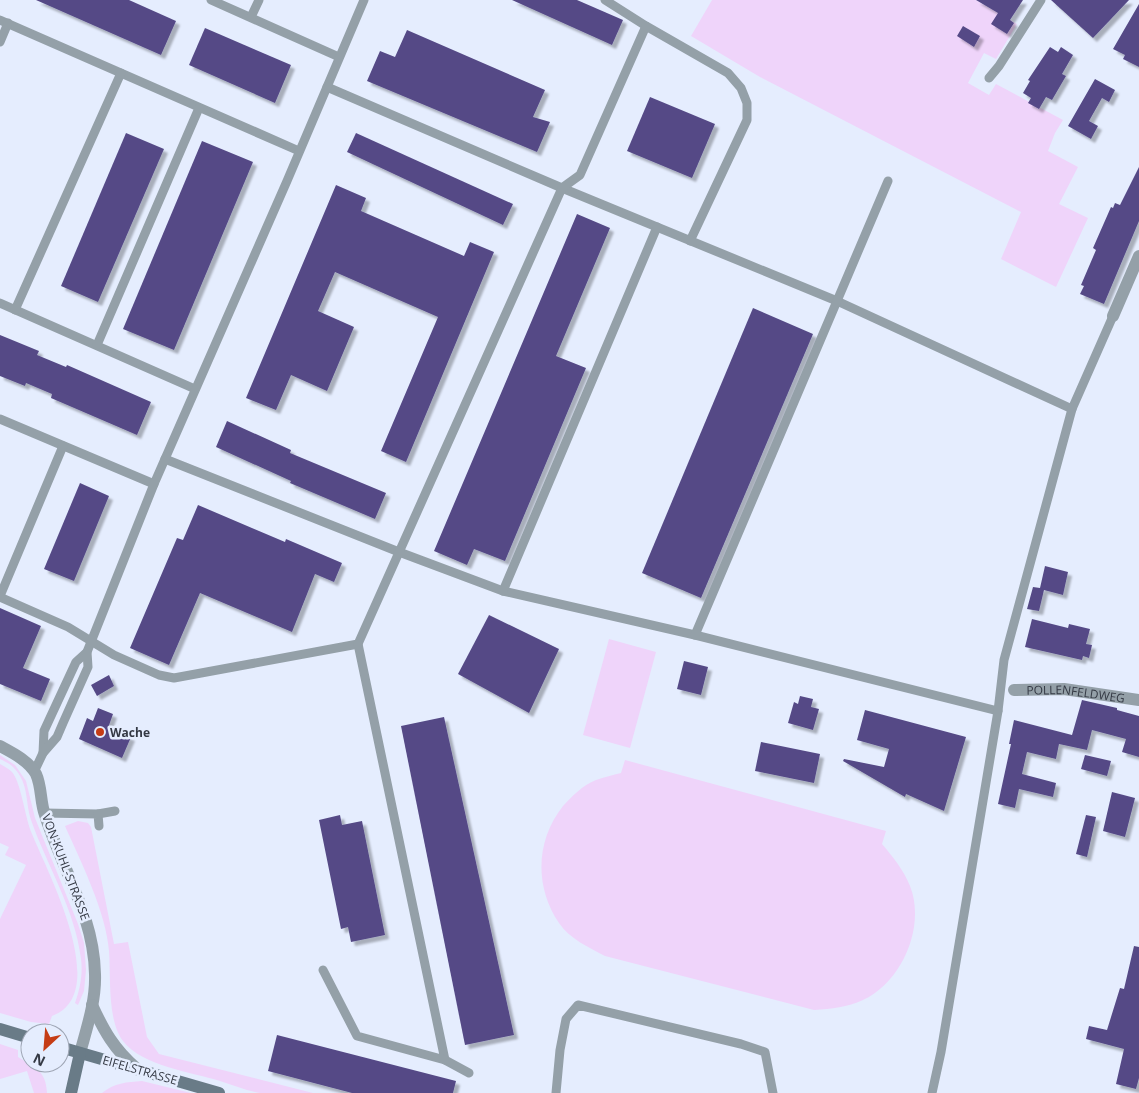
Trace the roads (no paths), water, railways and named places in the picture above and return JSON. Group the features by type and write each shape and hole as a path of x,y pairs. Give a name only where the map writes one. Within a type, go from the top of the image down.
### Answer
{"street":[{"path":"1113,316 1139,256"},
{"name":"POLLENFELDWEG","path":"1014,690 1064,689 1139,700"},
{"path":"0,746 16,755 29,765 34,772"},
{"name":"VON-KUHL-STRASSE","path":"34,772 39,786 44,813 85,915 90,933 95,976 92,1005 71,1093"},
{"path":"92,1005 111,1043 136,1068"},
{"path":"0,1029 20,1035"},
{"name":"EIFELSTRASSE","path":"70,1050 219,1093"}],"lane":[{"path":"210,0 338,58"},
{"path":"251,17 259,0"},
{"path":"34,772 43,753 57,737 88,667 87,652 90,641 154,484 364,0"},
{"path":"605,0 728,73 741,88 747,103 747,120 690,241"},
{"path":"989,78 999,66 1041,0"},
{"path":"0,42 4,22 299,151"},
{"path":"445,1060 358,644 562,188 580,175 646,26"},
{"path":"15,310 121,73"},
{"path":"327,87 562,188 837,301 1072,409"},
{"path":"97,345 199,108"},
{"path":"695,634 888,181"},
{"path":"503,591 656,227"},
{"path":"0,304 195,389"},
{"path":"932,1093 941,1052 998,711 1004,660 1072,409 1113,316"},
{"path":"0,419 154,484"},
{"path":"63,446 0,596 68,627 114,655 159,675 174,678 358,644"},
{"path":"165,459 399,552 503,591 695,634 998,711"},
{"path":"43,753 44,732 50,718 76,662 87,652"},
{"path":"44,813 98,814 116,810"},
{"path":"98,814 99,826"},
{"path":"323,970 357,1036 445,1060 469,1073"},
{"path":"556,1093 560,1050 566,1019 578,1005 740,1044 765,1052 773,1093"}],"place":[{"name":"Wache","path":"100,732"}]}
